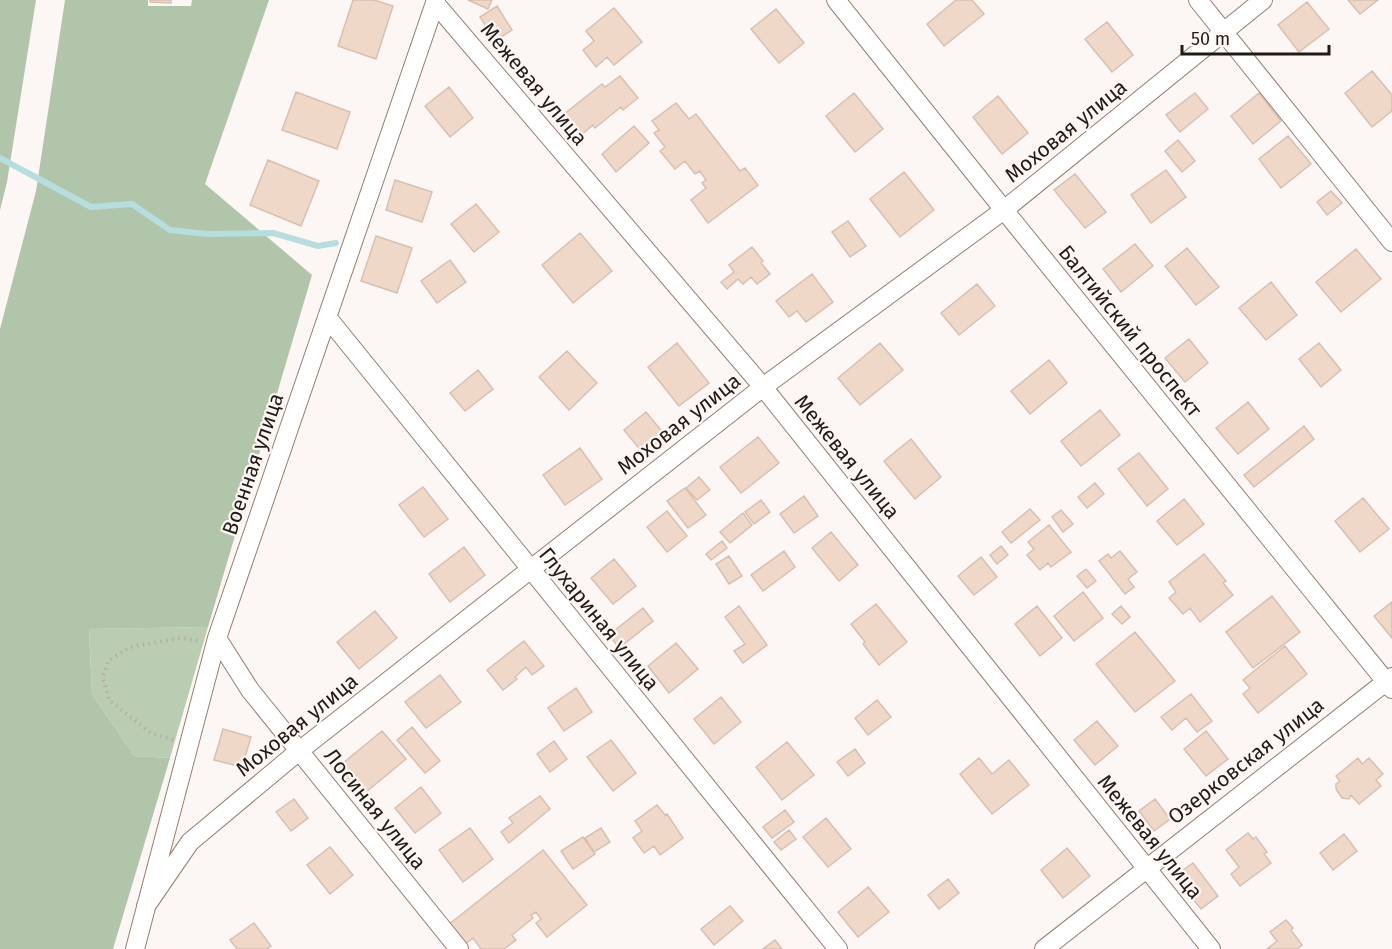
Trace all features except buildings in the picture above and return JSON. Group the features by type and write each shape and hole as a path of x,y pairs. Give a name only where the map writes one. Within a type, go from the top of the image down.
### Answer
{"street":[{"name":"Балтийский проспект","path":"836,0 1004,210 1390,682"},
{"path":"1198,0 1392,242"},
{"name":"Моховая улица","path":"146,906 190,842 298,751 763,387 1004,210 1263,0"},
{"name":"Военная улица","path":"135,949 208,640 327,316 436,2"},
{"name":"Межевая улица","path":"436,2 763,387 1211,949"},
{"name":"Глухариная улица","path":"327,316 838,949"},
{"name":"Лосиная улица","path":"208,640 459,949"},
{"name":"Озерковская улица","path":"1044,949 1146,867 1390,682"}],"path":[{"path":"167,739 151,733 109,700 102,677 108,661 130,647 182,638 208,640"}],"green space":[{"path":"0,0 36,0 7,182 0,210"},
{"path":"65,0 148,0 148,6 191,6 192,0 269,0 205,184 312,275 208,627 89,629 92,694 134,756 170,758 113,949 0,949 0,329 36,191"},
{"path":"208,627 170,758 134,756 92,694 89,629"}],"waterway":[{"path":"0,158 91,207 132,204 170,230 207,234 273,233 318,246 336,243"}]}
